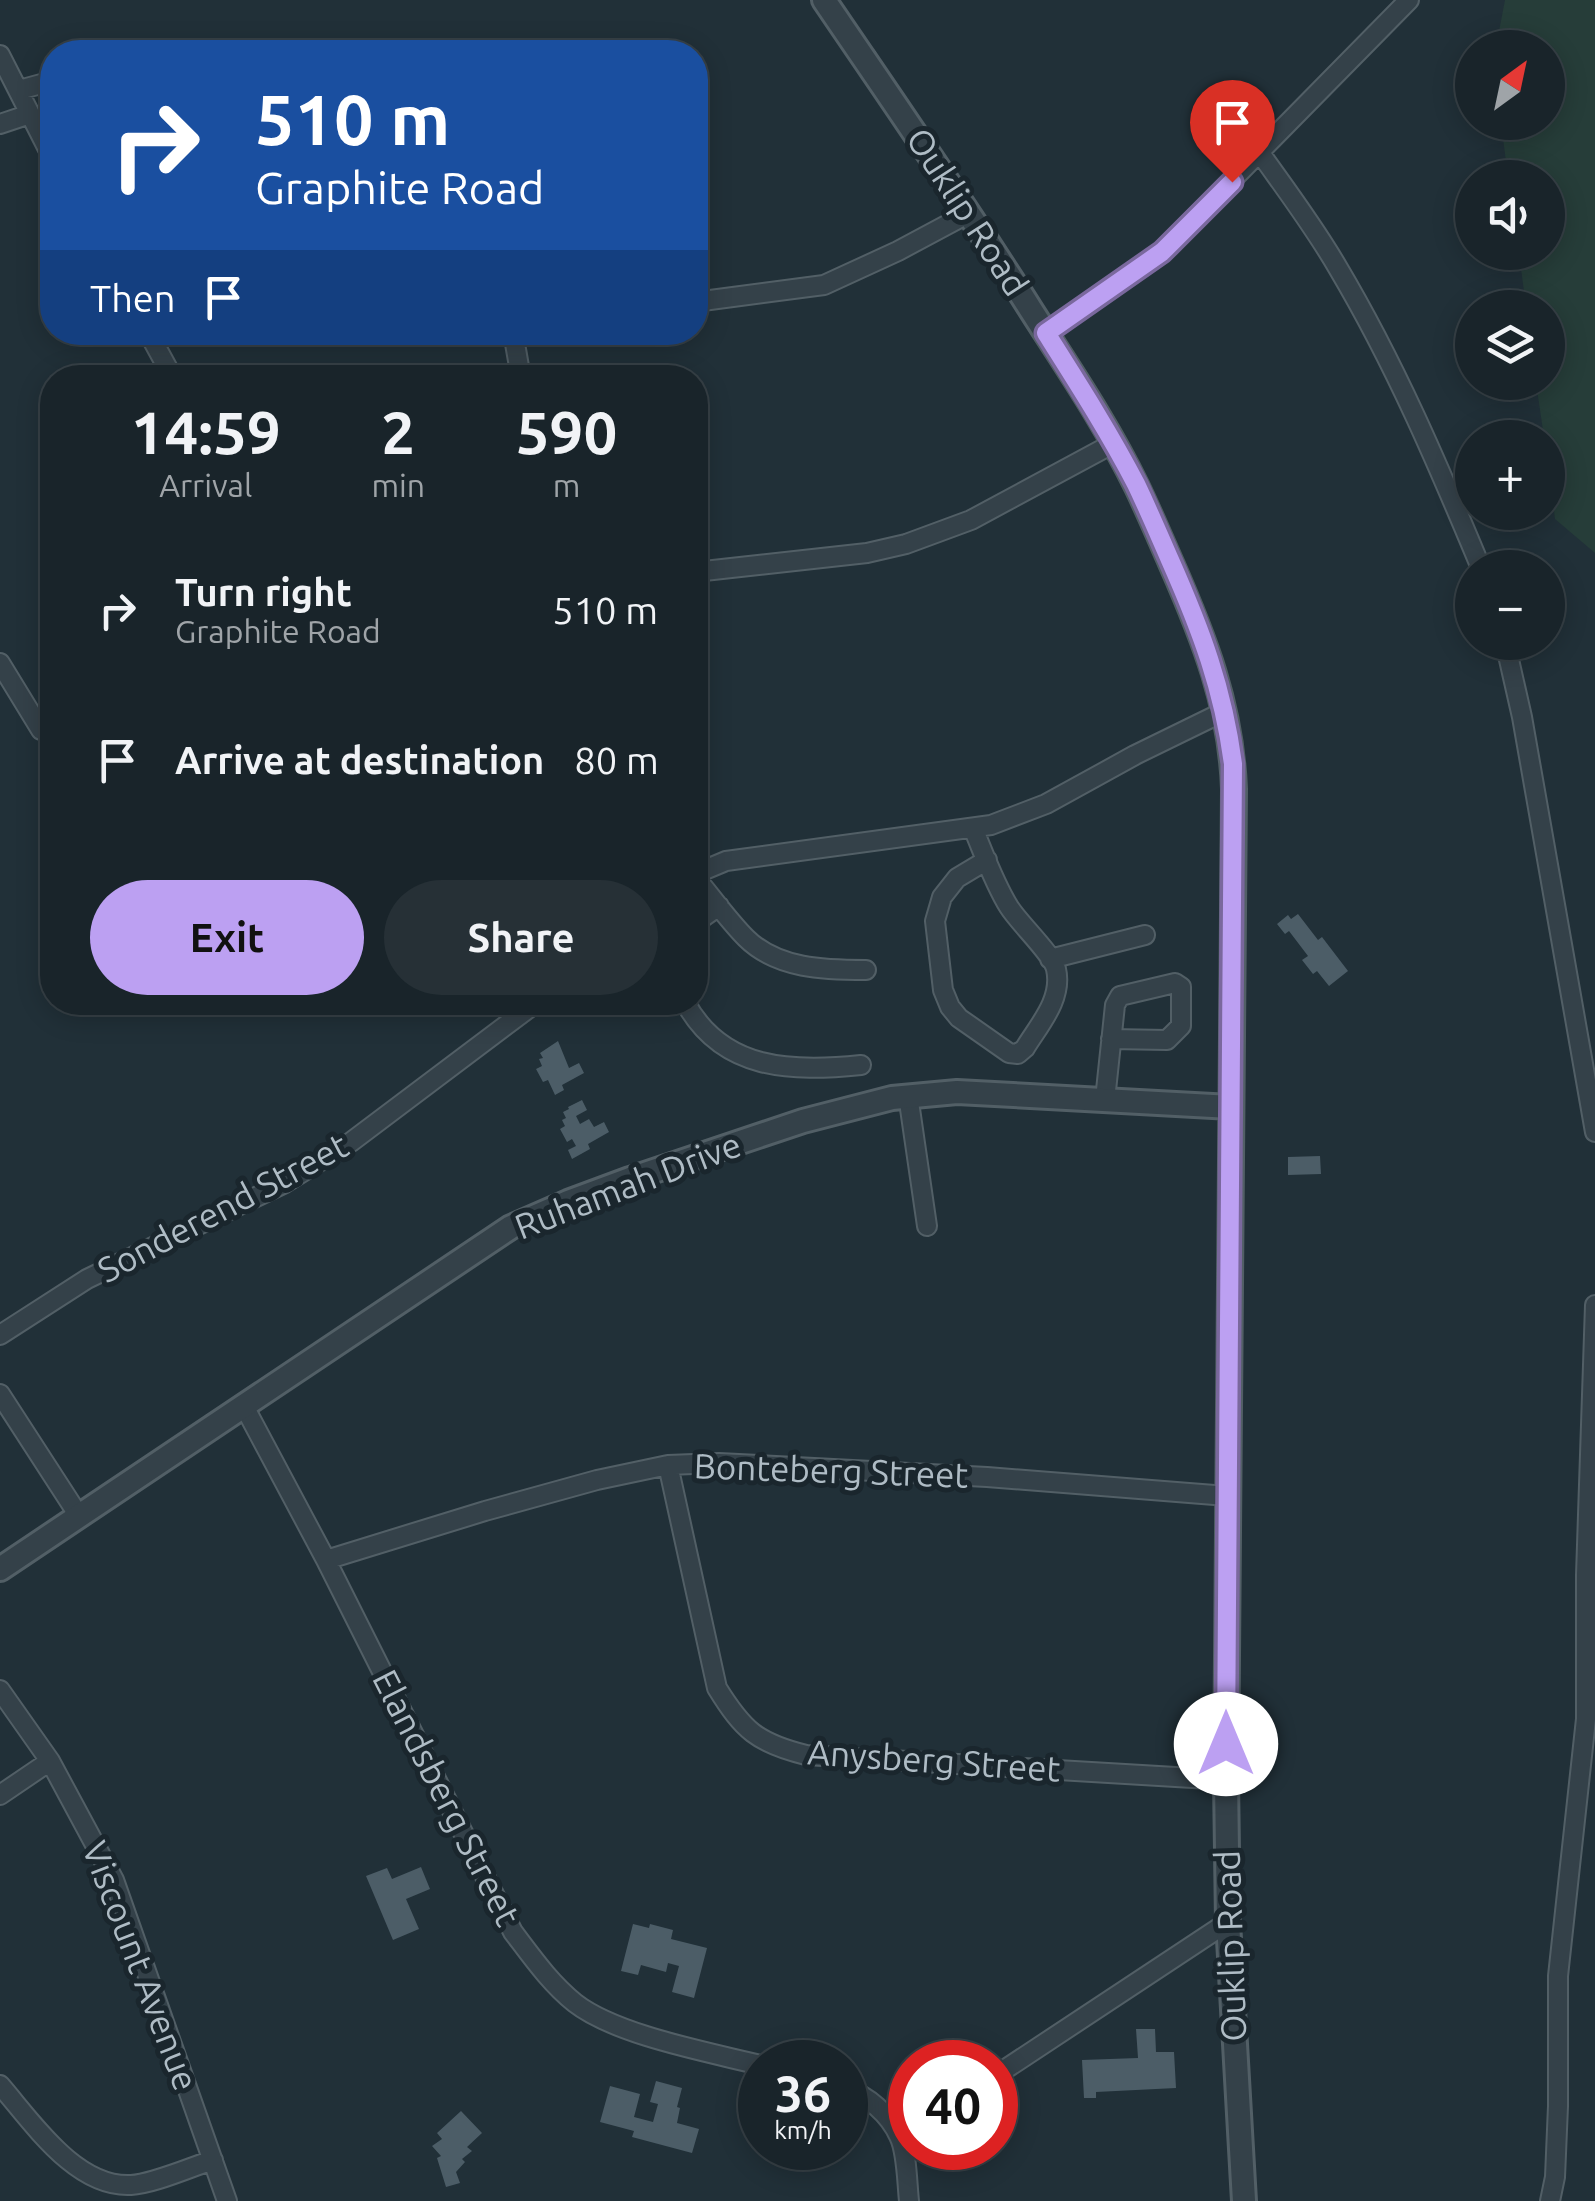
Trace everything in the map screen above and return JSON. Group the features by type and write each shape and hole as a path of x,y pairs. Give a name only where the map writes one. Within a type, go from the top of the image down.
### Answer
{"street":[{"name":"Ouklip Road","path":"824,0 970,213 1114,444 1138,488 1194,616 1225,710 1234,789 1226,1780 1228,1922 1244,2201"},
{"path":"1046,333 1162,252 1409,0"},
{"path":"0,54 40,134"},
{"path":"19,90 40,84"},
{"path":"0,124 30,114"},
{"path":"1260,153 1309,221 1351,290 1420,424 1473,550"},
{"path":"708,300 824,285 970,213"},
{"path":"708,570 906,544 971,520 1114,444"},
{"path":"1509,660 1595,1132"},
{"path":"0,663 40,728"},
{"path":"708,869 726,861 973,828 1017,816 1225,710"},
{"path":"973,828 1010,910 1056,970 1054,1000 1022,1052 1014,1054 959,1018 943,990 936,913 958,878 987,860"},
{"path":"708,892 745,938 782,962 866,970"},
{"path":"708,914 719,906"},
{"path":"1050,959 1145,935"},
{"path":"1105,1100 1111,1038 1116,999 1174,983 1181,987 1181,1026 1167,1040 1111,1038"},
{"name":"Sonderend Street","path":"0,1335 88,1279 302,1173 351,1142 515,1015"},
{"path":"692,1015 709,1036 737,1054 774,1065 815,1070 862,1065"},
{"name":"Ruhamah Drive","path":"0,1569 511,1227 599,1191 803,1121 869,1102 908,1096 956,1092 1231,1107"},
{"path":"908,1096 926,1226"},
{"path":"1550,2201 1556,2176 1558,1976 1586,1718 1586,1575 1595,1305"},
{"path":"0,1394 80,1516"},
{"name":"Elandsberg Street","path":"244,1406 513,1932 543,1972 576,2004 618,2025 738,2060"},
{"name":"Bonteberg Street","path":"326,1560 522,1500 668,1466 719,1463 987,1476 1227,1496"},
{"name":"Anysberg Street","path":"668,1466 716,1688 737,1720 768,1742 806,1755 1226,1780"},
{"name":"Viscount Avenue","path":"0,1690 50,1761 114,1880 227,2201"},
{"path":"0,1795 50,1761"},
{"path":"1018,2061 1228,1922"},
{"path":"0,2085 56,2149 95,2179 108,2184 135,2185 213,2160"},
{"path":"868,2100 888,2117"},
{"path":"908,2170 909,2201"}],"green space":[{"path":"1505,0 1595,0 1595,553 1565,528 1565,420 1541,420 1539,400 1565,400 1565,290 1524,290 1521,270 1565,270 1565,160 1506,160 1503,140 1565,140 1565,30 1499,30"}],"building":[{"path":"1298,914 1348,971 1329,986 1302,960 1308,956 1289,931 1285,934 1277,924 1288,915 1291,919"},
{"path":"558,1041 569,1068 579,1063 584,1073 562,1085 564,1090 555,1095 548,1080 543,1082 536,1069 542,1066 540,1053"},
{"path":"582,1100 587,1110 576,1116 580,1124 589,1119 594,1127 604,1122 609,1132 572,1159 568,1150 576,1146 572,1139 567,1142 560,1129 565,1126 563,1112"},
{"path":"1320,1156 1321,1174 1288,1175 1288,1157"},
{"path":"421,1867 430,1889 406,1899 419,1929 393,1940 366,1876 387,1868 392,1879"},
{"path":"633,1924 673,1930 671,1939 707,1948 694,1998 672,1992 679,1966 668,1963 666,1972 641,1965 638,1975 621,1971"},
{"path":"1136,2029 1155,2029 1156,2052 1174,2052 1176,2088 1096,2092 1096,2098 1084,2098 1082,2060 1138,2058"},
{"path":"656,2081 682,2088 677,2123 699,2129 692,2153 632,2137 634,2131 600,2122 610,2086 640,2094 634,2117 653,2122 658,2104 650,2102"},
{"path":"461,2111 482,2133 467,2147 472,2151 462,2159 465,2162 456,2172 460,2183 446,2187 437,2158 441,2156 432,2146 442,2139 437,2133"}],"route":[{"path":"1226,1744 1233,764 1225,710 1194,616 1138,488 1046,333 1162,252 1232,182"}]}
